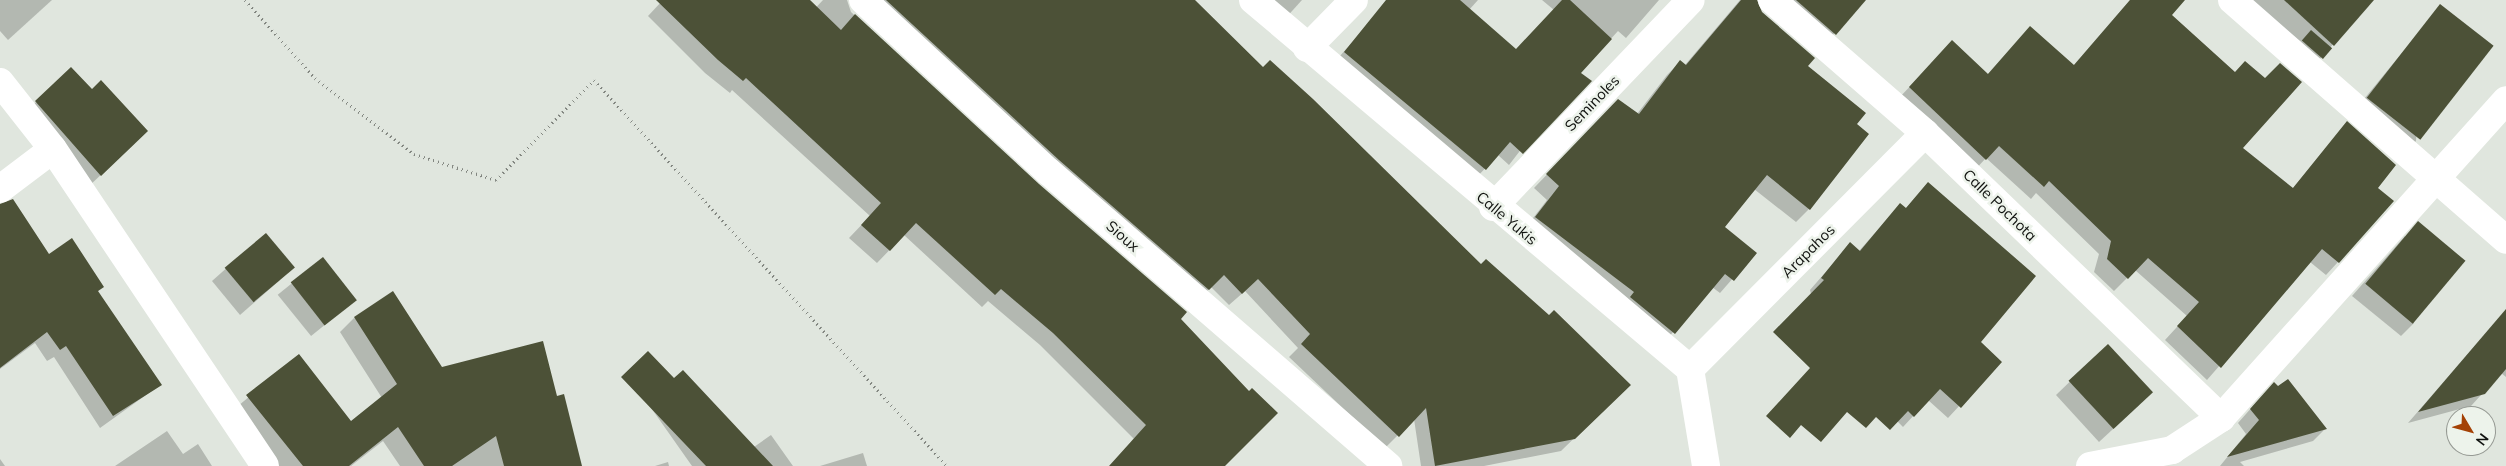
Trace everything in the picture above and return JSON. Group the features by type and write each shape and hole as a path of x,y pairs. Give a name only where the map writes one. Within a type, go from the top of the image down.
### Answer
{"street":[{"name":"Sioux","path":"863,0 1049,172 1389,466"},
{"name":"Calle Yukis","path":"1253,0 1493,207 1690,369"},
{"path":"1307,48 1354,0"},
{"name":"Seminoles","path":"1493,207 1691,0"},
{"name":"Calle Pochota","path":"1772,0 1925,133 2221,418"},
{"path":"2232,0 2506,240"},
{"path":"0,82 53,149 265,466"},
{"path":"2090,466 2172,450 2221,418 2506,100"},
{"name":"Arapahos","path":"1690,369 1925,133"},
{"path":"0,189 53,149"},
{"path":"1690,369 1705,466 1715,466"}],"path":[{"path":"245,0 315,78 414,154 496,180 594,80 947,466"}],"building":[{"path":"656,0 810,0 841,30 855,14 1039,184 1187,312 1181,319 1249,391 1252,388 1278,413 1225,466 1109,466 1146,425 1053,333 1001,289 995,295 916,223 890,251 861,225 881,203 746,78 743,81 718,60"},
{"path":"886,0 1195,0 1263,67 1270,60 1313,99 1481,264 1486,259 1549,315 1554,310 1631,385 1575,439 1435,466 1426,408 1399,437 1301,344 1310,334 1258,279 1242,294 1224,275 1209,290 1059,160"},
{"path":"1386,0 1460,0 1516,49 1562,0 1570,0 1612,39 1581,73 1592,81 1523,154 1510,142 1486,170 1344,52"},
{"path":"1741,0 1757,0 1762,12 1815,58 1808,66 1866,113 1857,124 1869,134 1810,210 1767,175 1725,227 1757,253 1734,281 1725,274 1675,334 1630,297 1634,292 1535,217 1559,186 1546,174 1618,99 1639,114 1680,60 1686,65"},
{"path":"1796,0 1866,0 1836,35"},
{"path":"2130,0 2185,0 2172,15 2235,72 2245,61 2265,78 2280,63 2302,82 2243,148 2293,188 2347,121 2396,165 2378,188 2394,201 2339,263 2322,249 2221,368 2177,326 2199,302 2148,258 2128,279 2107,259 2111,241 2049,181 2044,187 1999,146 1986,160 1909,87 1952,40 1988,74 2030,26 2074,65"},
{"path":"2284,0 2374,0 2334,46"},
{"path":"2440,4 2494,46 2420,140 2367,98"},
{"path":"2311,30 2332,48 2323,59 2302,41"},
{"path":"71,67 92,89 101,80 148,131 101,176 35,101"},
{"path":"1928,182 2036,276 1981,342 2002,362 1961,408 1940,389 1914,417 1908,411 1890,430 1876,417 1866,428 1847,412 1821,442 1801,425 1790,438 1766,416 1810,368 1773,332 1824,280 1821,278 1850,242 1860,251 1900,203 1906,208"},
{"path":"13,199 49,254 72,238 104,287 98,291 162,385 113,416 66,346 60,350 47,332 0,368 0,204"},
{"path":"2418,221 2465,261 2413,324 2365,284"},
{"path":"266,233 295,267 254,302 225,268"},
{"path":"323,257 357,300 325,326 291,282"},
{"path":"393,291 442,367 543,341 557,396 564,394 582,466 504,466 496,436 452,466 424,466 398,427 349,466 303,466 246,395 299,354 351,421 397,384 354,317"},
{"path":"2506,309 2506,369 2485,394 2418,412"},
{"path":"2108,344 2153,392 2114,429 2069,381"},
{"path":"648,351 674,378 683,370 773,466 706,466 621,377"},
{"path":"2288,379 2327,429 2227,457 2259,420 2250,409 2274,382 2278,386"}]}
